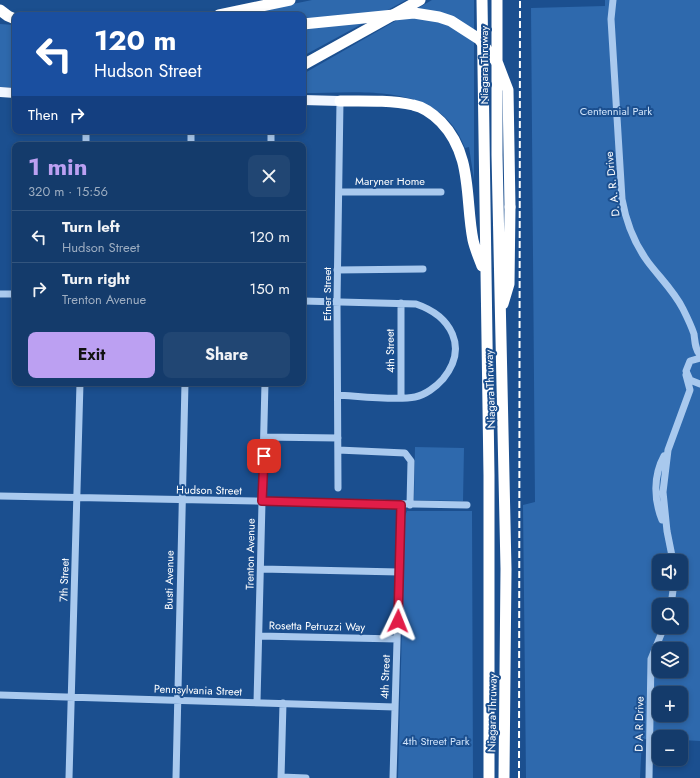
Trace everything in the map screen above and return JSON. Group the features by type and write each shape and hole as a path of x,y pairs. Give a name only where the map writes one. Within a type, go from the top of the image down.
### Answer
{"highway":[{"path":"233,12 290,0"},
{"path":"306,63 420,0"},
{"name":"Niagara Thruway","path":"482,0 489,475 489,778"},
{"name":"Niagara Thruway","path":"496,0 497,163 506,569 504,778"},
{"path":"0,10 12,18"},
{"path":"306,24 414,13 439,17 451,21 479,39 498,64 508,90 510,207 509,284 501,312"},
{"path":"0,22 12,20"},
{"path":"340,101 402,103 414,105 431,113 444,126 456,143 463,162 474,240 485,277"}],"main road":[{"path":"0,92 12,93"},
{"path":"306,100 340,101"}],"street":[{"name":"D. A. R. Drive","path":"613,0 612,19 622,199 626,218 639,248 648,262 667,283 683,308 700,355"},
{"name":"Efner Street","path":"338,488 337,302 340,101"},
{"name":"Maryner Home","path":"339,192 441,192"},
{"path":"338,270 423,269"},
{"path":"0,294 12,294"},
{"path":"306,301 416,304 429,309 443,319 453,335 455,354 452,365 447,374 432,389 414,398 338,395"},
{"name":"4th Street","path":"401,398 403,303"},
{"path":"672,554 667,531 663,492 668,450 689,396 690,386 686,375 688,364 696,347"},
{"path":"688,364 693,359 700,358"},
{"path":"686,375 693,382 700,385 689,396"},
{"name":"7th Street","path":"69,778 70,697 78,498 80,386"},
{"name":"Busti Avenue","path":"176,778 185,386"},
{"name":"Trenton Avenue","path":"257,702 266,386"},
{"path":"264,437 338,438"},
{"path":"338,450 405,453 411,461 410,505"},
{"name":"Hudson Street","path":"0,496 401,505 467,505"},
{"name":"4th Street","path":"393,778 401,505"},
{"path":"260,569 399,572"},
{"name":"D A R Drive","path":"648,778 651,659 661,634"},
{"name":"Rosetta Petruzzi Way","path":"260,636 397,639"},
{"name":"Pennsylvania Street","path":"0,695 395,707"},
{"path":"283,703 281,778 306,778"}],"green space":[{"path":"312,0 406,0 306,54 306,12 254,12"},
{"path":"432,0 474,0 474,180 469,147 465,148 453,126 438,111 418,101 396,95 349,92 306,93 306,72"},
{"name":"Centennial Park","path":"605,0 700,0 700,741 688,740 688,730 652,730 652,740 642,739 640,778 526,778 523,505 535,502 531,8 605,6"},
{"path":"0,24 12,25 12,87 0,87"},
{"path":"415,447 464,448 463,501 414,500"},
{"name":"4th Street Park","path":"407,511 472,511 473,778 398,778 405,516"}],"railway":[{"path":"519,778 520,0"}],"route":[{"path":"264,456 262,501 401,505 398,621"}]}
